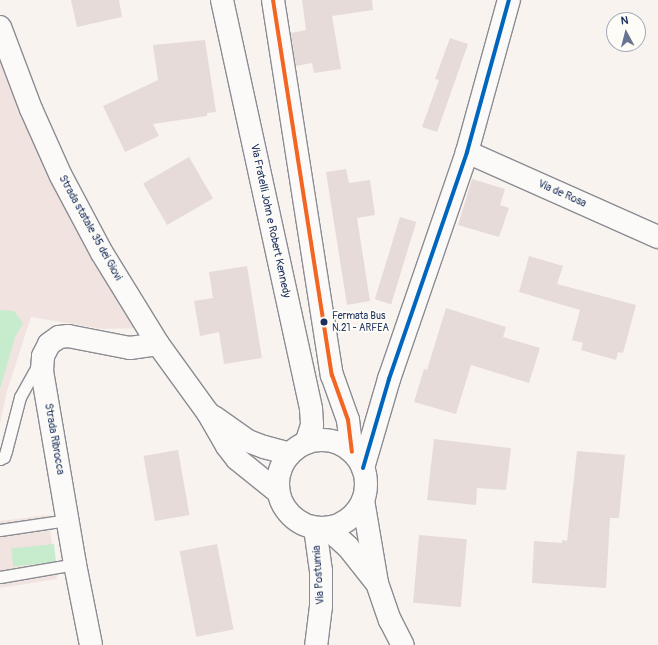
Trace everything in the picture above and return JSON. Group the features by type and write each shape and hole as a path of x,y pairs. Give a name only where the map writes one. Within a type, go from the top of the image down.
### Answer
{"street":[{"name":"Via Fratelli John e Robert Kennedy","path":"222,0 311,409 312,425 298,448"},
{"path":"273,0 332,375 336,391 348,420 358,460 366,484 363,500 356,513 344,523 321,528"},
{"path":"358,460 384,397 467,152 509,0"},
{"name":"Strada statale 35 dei Giovi","path":"1,33 31,109 61,176 102,253 158,344 208,413 218,432 237,459 278,492"},
{"name":"Via de Rosa","path":"467,152 658,237"},
{"path":"43,356 49,344 59,337 68,336 130,348 158,344"},
{"name":"Strada Ribrocca","path":"43,356 42,370 75,564 91,645"},
{"path":"348,420 365,420 384,397"},
{"name":"Strada statale 35 dei Giovi","path":"208,413 248,441 264,447 298,448"},
{"path":"358,460 342,445 330,441 318,440 298,448 282,465 278,478 278,492 282,505 290,516 302,524 321,528 348,547 377,583"},
{"path":"363,500 377,583 390,620 403,645"},
{"name":"Via Postumia","path":"316,645 321,606 321,528"}],"lane":[{"path":"0,459 4,457 6,451 20,397 43,356"},
{"path":"0,530 68,520"},
{"path":"0,577 75,564"}],"shaded area":[{"path":"0,27 148,328 102,329 31,317 7,391 0,424"},
{"path":"48,515 57,579 0,588 0,521"}],"green space":[{"path":"0,310 14,311 23,323 15,337 0,389"},
{"path":"54,544 56,562 13,566 11,548"}],"building":[{"path":"71,0 119,0 122,17 77,27"},
{"path":"302,0 372,0 373,10 332,16 341,69 314,73 312,63 296,66 291,33 306,30"},
{"path":"450,38 468,44 437,132 422,127 439,80 435,79"},
{"path":"205,40 216,112 207,113 207,116 153,124 159,136 125,152 103,106 158,80 153,45"},
{"path":"189,157 213,199 167,225 143,184"},
{"path":"346,169 349,183 370,180 375,215 357,218 370,301 347,305 326,172"},
{"path":"472,179 505,189 500,205 509,208 499,237 458,225"},
{"path":"400,217 416,222 391,304 375,299"},
{"path":"529,256 563,266 557,284 636,305 623,353 618,352 616,360 581,350 583,343 572,340 580,310 519,292"},
{"path":"247,266 262,358 224,364 219,332 200,336 194,301 213,298 209,272"},
{"path":"446,308 506,327 503,337 540,348 529,383 471,365 456,414 414,402 424,369 427,370"},
{"path":"434,439 511,448 506,490 477,488 476,505 427,500"},
{"path":"178,450 189,515 155,521 144,456"},
{"path":"577,451 625,455 619,518 610,518 606,588 532,583 534,541 562,543 562,540 567,541"},
{"path":"419,535 467,539 461,607 413,603"},
{"path":"217,544 234,629 196,637 180,551"}],"transit line":[{"path":"273,0 332,375 348,420 352,452"},
{"path":"363,468 389,379 467,152 509,0"}],"place":[{"name":"Fermata Bus N.21 - ARFEA","path":"324,322"}]}
